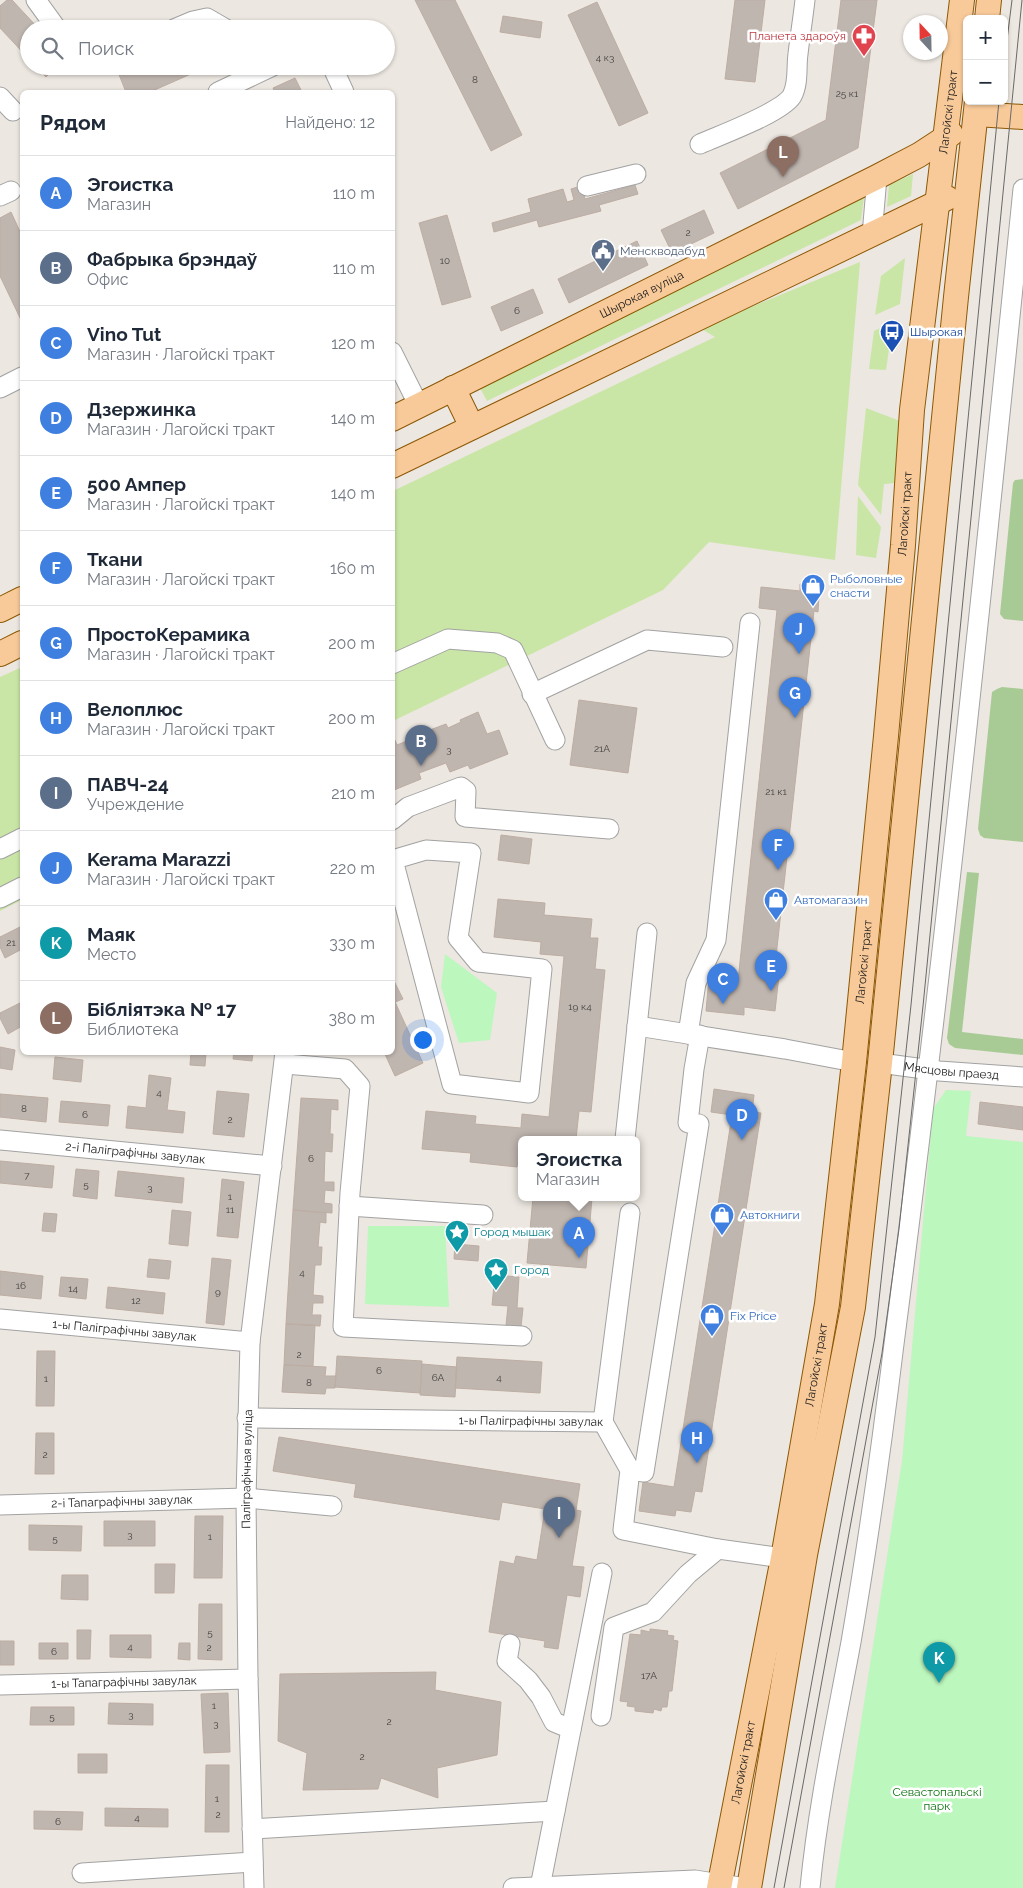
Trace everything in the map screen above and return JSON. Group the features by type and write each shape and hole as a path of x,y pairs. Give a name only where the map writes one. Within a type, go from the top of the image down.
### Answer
{"main road":[{"name":"Лагойскі тракт","path":"719,1886 783,1558 827,1304 854,1062 903,545 912,410 962,0"},
{"path":"987,15 989,0"},
{"name":"Лагойскі тракт","path":"748,1888 805,1555 852,1307 880,1063 976,107"},
{"name":"Шырокая вуліца","path":"395,418 877,178 944,140 976,107"},
{"path":"976,107 1023,117"},
{"path":"395,465 968,187"},
{"path":"913,215 920,215 925,218 933,235"},
{"path":"453,388 472,427"},
{"path":"0,610 20,600"},
{"path":"0,654 20,644"},
{"path":"854,1062 880,1063"}],"street":[{"path":"36,0 51,20"},
{"path":"700,144 772,111 787,102 796,84 805,0"},
{"path":"197,20 207,18 210,20"},
{"path":"222,90 255,75"},
{"path":"336,75 343,90"},
{"path":"0,97 13,111"},
{"path":"587,186 636,174"},
{"path":"872,235 877,178"},
{"path":"810,1888 815,1844 859,1593 894,1348 974,673 1023,189"},
{"path":"395,358 419,406"},
{"path":"1,384 20,378"},
{"path":"630,1470 644,1472 700,1124 688,1123 696,983 716,940 750,623"},
{"path":"395,663 448,640 497,643 513,650 555,740"},
{"path":"532,694 647,640 723,647"},
{"path":"395,818 408,807 461,787 466,791 465,817 609,829"},
{"path":"0,849 20,839"},
{"path":"395,859 426,850 471,853 458,938 478,962 542,969 529,1092 452,1084 395,868"},
{"path":"0,898 20,889"},
{"path":"624,1136 647,933"},
{"path":"637,1026 854,1062"},
{"path":"285,1058 345,1069 360,1086 349,1206 343,1327 522,1336"},
{"name":"Паліграфічная вуліца","path":"254,1888 248,1679 246,1498 250,1342 285,1058"},
{"name":"Мясцовы праезд","path":"880,1063 928,1070 1023,1077"},
{"name":"2-і Паліграфічны завулак","path":"0,1140 272,1166"},
{"path":"349,1206 483,1215"},
{"name":"1-ы Паліграфічны завулак","path":"248,1418 603,1422 630,1213"},
{"name":"1-ы Паліграфічны завулак","path":"0,1319 250,1342"},
{"path":"603,1422 630,1470 624,1530 783,1558"},
{"name":"2-і Тапаграфічны завулак","path":"0,1505 246,1498 332,1506"},
{"path":"601,1716 614,1627 653,1612 688,1574 718,1548"},
{"path":"540,1887 602,1573"},
{"path":"510,1644 507,1661 528,1680 541,1697 554,1722 572,1729"},
{"name":"1-ы Тапаграфічны завулак","path":"0,1686 248,1679"},
{"path":"252,1829 555,1811"},
{"path":"82,1873 253,1862"},
{"path":"514,1888 695,1880 719,1886 748,1888"}],"green space":[{"path":"913,174 911,196 887,207 889,185"},
{"path":"864,197 861,220 487,401 478,384"},
{"path":"905,258 900,304 875,315 881,276"},
{"path":"860,262 835,560 709,542 663,590 395,720 395,490 715,337 700,328"},
{"path":"893,322 886,370 869,369 874,331"},
{"path":"866,408 900,421 895,483 884,484 881,515 858,485"},
{"path":"1023,479 1023,621 1004,619 1000,614 1013,483 1015,480"},
{"path":"858,496 881,527 876,558 856,555"},
{"path":"20,668 20,901 0,911 0,677"},
{"path":"1002,687 1023,689 1023,842 984,838 980,835 978,829 992,692"},
{"path":"967,872 979,873 962,1032 1023,1039 1023,1055 955,1048 949,1044 947,1038"},
{"path":"445,954 497,993 490,1040 459,1043 441,987"},
{"name":"Севастопальскі парк","path":"946,1090 971,1091 966,1136 1023,1142 1023,1888 835,1888 902,1461 933,1109"},
{"path":"368,1226 445,1226 449,1307 365,1304"}],"building":[{"path":"7,0 12,0 31,20 20,20 20,49 0,28 0,6"},
{"path":"415,0 455,0 522,135 491,151"},
{"path":"735,0 765,0 755,82 725,79"},
{"path":"841,0 877,0 858,148 738,209 720,173 826,120"},
{"path":"597,2 648,113 619,126 568,15"},
{"path":"503,16 542,22 540,38 500,32"},
{"path":"119,75 189,75 155,90 125,90"},
{"path":"295,78 301,90 274,90 273,88"},
{"path":"635,185 638,194 599,205 601,211 539,227 537,220 494,232 492,223 531,212 528,199 563,189 567,202 574,200 571,189 581,186 585,199"},
{"path":"704,210 714,233 672,253 661,230"},
{"path":"11,212 20,232 20,318 0,276 0,218"},
{"path":"447,215 471,297 442,305 419,223"},
{"path":"637,241 648,265 569,303 558,279"},
{"path":"533,289 543,313 501,331 491,307"},
{"path":"800,584 809,585 815,589 819,596 818,612 814,611 774,975 779,975 775,1011 744,1007 744,1015 706,1011 709,978 738,981 777,610 759,608 761,587 800,591"},
{"path":"579,700 637,708 628,773 570,765"},
{"path":"478,712 487,734 499,730 508,754 470,769 468,765 450,772 446,763 419,773 421,779 395,790 395,740 397,745 414,738 416,741 431,735 430,730 446,724 448,728 461,722 460,720"},
{"path":"501,835 532,839 529,864 498,860"},
{"path":"498,899 545,903 544,915 592,919 590,938 598,938 595,969 605,970 591,1112 579,1111 576,1136 518,1136 517,1167 470,1162 471,1153 422,1149 426,1111 476,1116 475,1124 521,1128 522,1114 549,1117 564,956 540,954 541,942 494,937"},
{"path":"20,927 20,950 5,958 0,947 0,937"},
{"path":"395,983 403,999 395,1002"},
{"path":"395,1002 423,1063 395,1076 385,1055 395,1055"},
{"path":"20,1003 20,1027 8,1034 0,1018 0,1013"},
{"path":"0,1047 15,1050 12,1070 0,1068"},
{"path":"191,1055 206,1055 205,1066 190,1065"},
{"path":"234,1055 253,1055 252,1061 233,1059"},
{"path":"55,1057 83,1060 81,1082 53,1079"},
{"path":"149,1075 171,1078 167,1110 185,1112 183,1133 126,1128 128,1106 146,1108"},
{"path":"714,1089 754,1095 752,1112 761,1113 702,1492 695,1491 691,1512 676,1510 675,1516 639,1511 643,1482 674,1487 732,1115 711,1112"},
{"path":"217,1091 249,1094 244,1137 213,1134"},
{"path":"0,1094 48,1098 46,1122 0,1117"},
{"path":"301,1098 338,1100 338,1110 331,1109 330,1134 333,1134 332,1152 325,1151 324,1182 334,1182 334,1191 325,1190 324,1203 332,1204 332,1213 293,1210"},
{"path":"61,1101 110,1105 108,1126 59,1122"},
{"path":"980,1102 1023,1107 1023,1130 978,1124"},
{"path":"0,1161 54,1166 52,1188 0,1183"},
{"path":"76,1169 99,1171 97,1199 73,1196"},
{"path":"118,1171 184,1178 182,1203 115,1196"},
{"path":"222,1179 244,1182 238,1238 217,1236"},
{"path":"533,1201 592,1201 586,1268 527,1263"},
{"path":"172,1210 191,1212 188,1246 169,1244"},
{"path":"293,1210 326,1213 326,1223 320,1222 318,1247 322,1247 321,1265 315,1265 313,1295 323,1296 323,1303 313,1303 312,1315 321,1315 320,1326 286,1324"},
{"path":"44,1213 57,1214 55,1232 42,1231"},
{"path":"455,1244 479,1246 478,1261 454,1259"},
{"path":"212,1258 231,1260 224,1325 206,1323"},
{"path":"149,1259 171,1261 169,1279 147,1277"},
{"path":"0,1271 43,1276 41,1299 0,1295"},
{"path":"495,1275 519,1277 517,1308 523,1308 521,1327 506,1325 508,1306 492,1305"},
{"path":"61,1277 88,1279 86,1299 59,1296"},
{"path":"108,1287 165,1293 163,1314 106,1308"},
{"path":"286,1324 315,1325 313,1366 284,1365"},
{"path":"37,1351 55,1351 54,1406 36,1406"},
{"path":"337,1356 422,1361 420,1393 335,1387"},
{"path":"457,1357 542,1362 540,1393 455,1388"},
{"path":"422,1364 457,1367 455,1397 420,1395"},
{"path":"284,1365 326,1367 325,1376 336,1376 335,1388 326,1388 325,1394 282,1392"},
{"path":"36,1433 54,1433 54,1474 35,1474"},
{"path":"279,1437 580,1484 576,1510 581,1511 572,1566 584,1567 580,1597 567,1595 558,1649 544,1647 545,1641 489,1632 500,1561 514,1564 516,1556 537,1560 545,1509 502,1502 499,1520 354,1497 356,1484 273,1471"},
{"path":"195,1516 223,1516 222,1578 194,1578"},
{"path":"104,1521 155,1521 155,1546 104,1546"},
{"path":"29,1525 82,1526 81,1551 29,1550"},
{"path":"155,1564 175,1564 174,1593 155,1593"},
{"path":"62,1575 88,1575 88,1600 61,1599"},
{"path":"199,1604 222,1604 222,1660 198,1659"},
{"path":"650,1629 668,1631 667,1635 674,1636 673,1640 678,1641 672,1691 669,1691 667,1707 662,1707 661,1711 654,1709 653,1713 635,1711 635,1707 627,1706 628,1702 620,1701 630,1634 641,1635 641,1630 650,1632"},
{"path":"77,1630 91,1630 90,1659 77,1659"},
{"path":"110,1635 151,1635 151,1658 110,1657"},
{"path":"0,1641 14,1641 14,1665 0,1665"},
{"path":"39,1643 68,1643 68,1659 39,1659"},
{"path":"179,1643 190,1643 190,1660 178,1659"},
{"path":"436,1672 435,1690 501,1702 497,1755 437,1768 438,1798 381,1778 378,1789 303,1790 307,1753 278,1741 280,1674"},
{"path":"228,1693 230,1752 204,1753 201,1694"},
{"path":"109,1703 153,1704 153,1725 108,1724"},
{"path":"31,1707 74,1707 74,1725 30,1725"},
{"path":"78,1754 107,1754 107,1773 78,1773"},
{"path":"206,1765 229,1765 229,1832 205,1832"},
{"path":"105,1808 168,1809 168,1827 105,1826"},
{"path":"34,1811 83,1812 82,1830 34,1829"}],"tram line":[{"path":"1004,60 1012,0"},
{"path":"784,1888 882,1353 899,1229 923,1006 1022,0"},
{"path":"774,1888 875,1337 911,1005 999,105"}],"place":[{"name":"Планета здароўя","path":"864,57"},
{"name":"Бібліятэка № 17","path":"783,177"},
{"name":"Менскводабуд","path":"603,272"},
{"name":"Шырокая","path":"892,353"},
{"name":"Рыболовные снасти","path":"813,607"},
{"name":"Kerama Marazzi","path":"799,654"},
{"name":"ПростоКерамика","path":"795,718"},
{"name":"Фабрыка брэндаў","path":"421,766"},
{"name":"Ткани","path":"778,870"},
{"name":"Автомагазин","path":"776,921"},
{"name":"500 Ампер","path":"771,991"},
{"name":"Vino Tut","path":"723,1004"},
{"name":"Дзержинка","path":"742,1140"},
{"name":"Автокниги","path":"722,1236"},
{"name":"Город мышак","path":"457,1253"},
{"name":"Эгоистка","path":"579,1258"},
{"name":"Город","path":"496,1291"},
{"name":"Fix Price","path":"712,1337"},
{"name":"Велоплюс","path":"697,1463"},
{"name":"ПАВЧ-24","path":"559,1538"},
{"name":"Маяк","path":"939,1683"}]}
